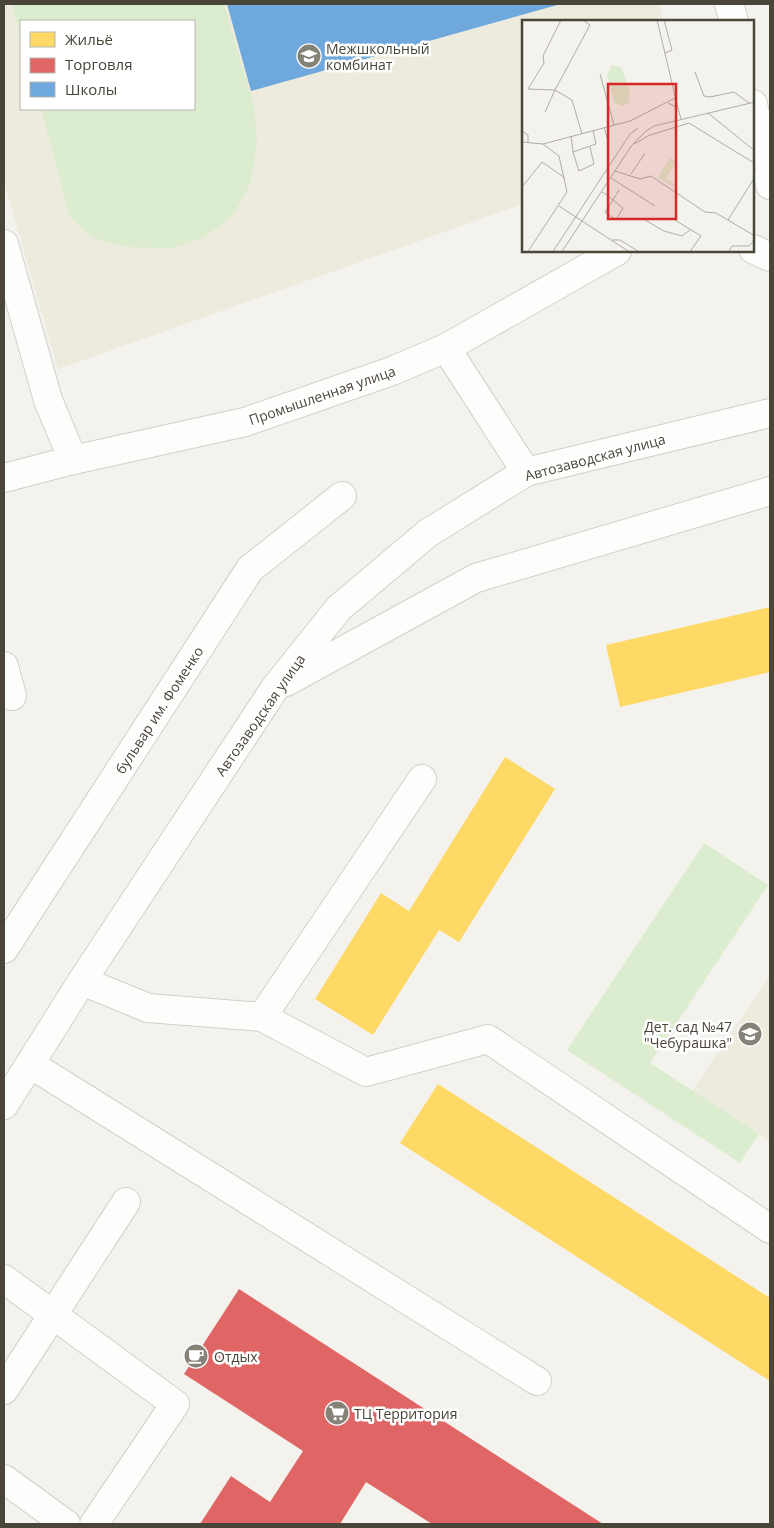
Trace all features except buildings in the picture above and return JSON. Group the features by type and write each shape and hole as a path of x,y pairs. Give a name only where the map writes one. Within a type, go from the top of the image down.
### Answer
{"street":[{"path":"729,4 734,20"},
{"path":"754,118 757,158 770,185"},
{"path":"4,244 13,312 73,460"},
{"path":"754,249 770,257"},
{"name":"Промышленная улица","path":"4,478 73,460 245,422 392,371 446,348 615,252"},
{"path":"446,348 526,472"},
{"name":"Автозаводская улица","path":"4,1104 82,981 275,688 339,608 428,532 526,472 770,413"},
{"path":"275,688 476,578 770,491"},
{"name":"бульвар им. Фоменко","path":"4,949 250,569 342,496"},
{"path":"4,666 12,696"},
{"path":"262,1017 422,779"},
{"path":"82,981 148,1008 262,1017 366,1072 488,1039 770,1229"},
{"path":"30,1064 537,1380"},
{"path":"4,1390 126,1202"},
{"path":"4,1279 175,1404 94,1524"},
{"path":"4,1479 66,1524"}],"shaded area":[{"path":"4,4 659,4 663,20 522,20 522,204 58,369 4,182"},
{"name":"Дет. сад №47 \"Чебурашка\"","path":"770,976 770,1142 691,1092"}],"green space":[{"path":"12,4 224,4 254,106 257,143 251,182 234,214 205,237 172,248 127,247 91,237 70,217 41,110 195,110 195,20 20,20 20,34"},
{"path":"704,843 768,885 650,1063 759,1134 740,1163 567,1050"}],"place":[{"name":"Межшкольный комбинат","path":"309,56"},
{"name":"Дет. сад №47 \"Чебурашка\"","path":"750,1034"},
{"name":"Отдых","path":"196,1356"},
{"name":"ТЦ Территория","path":"337,1413"}]}
